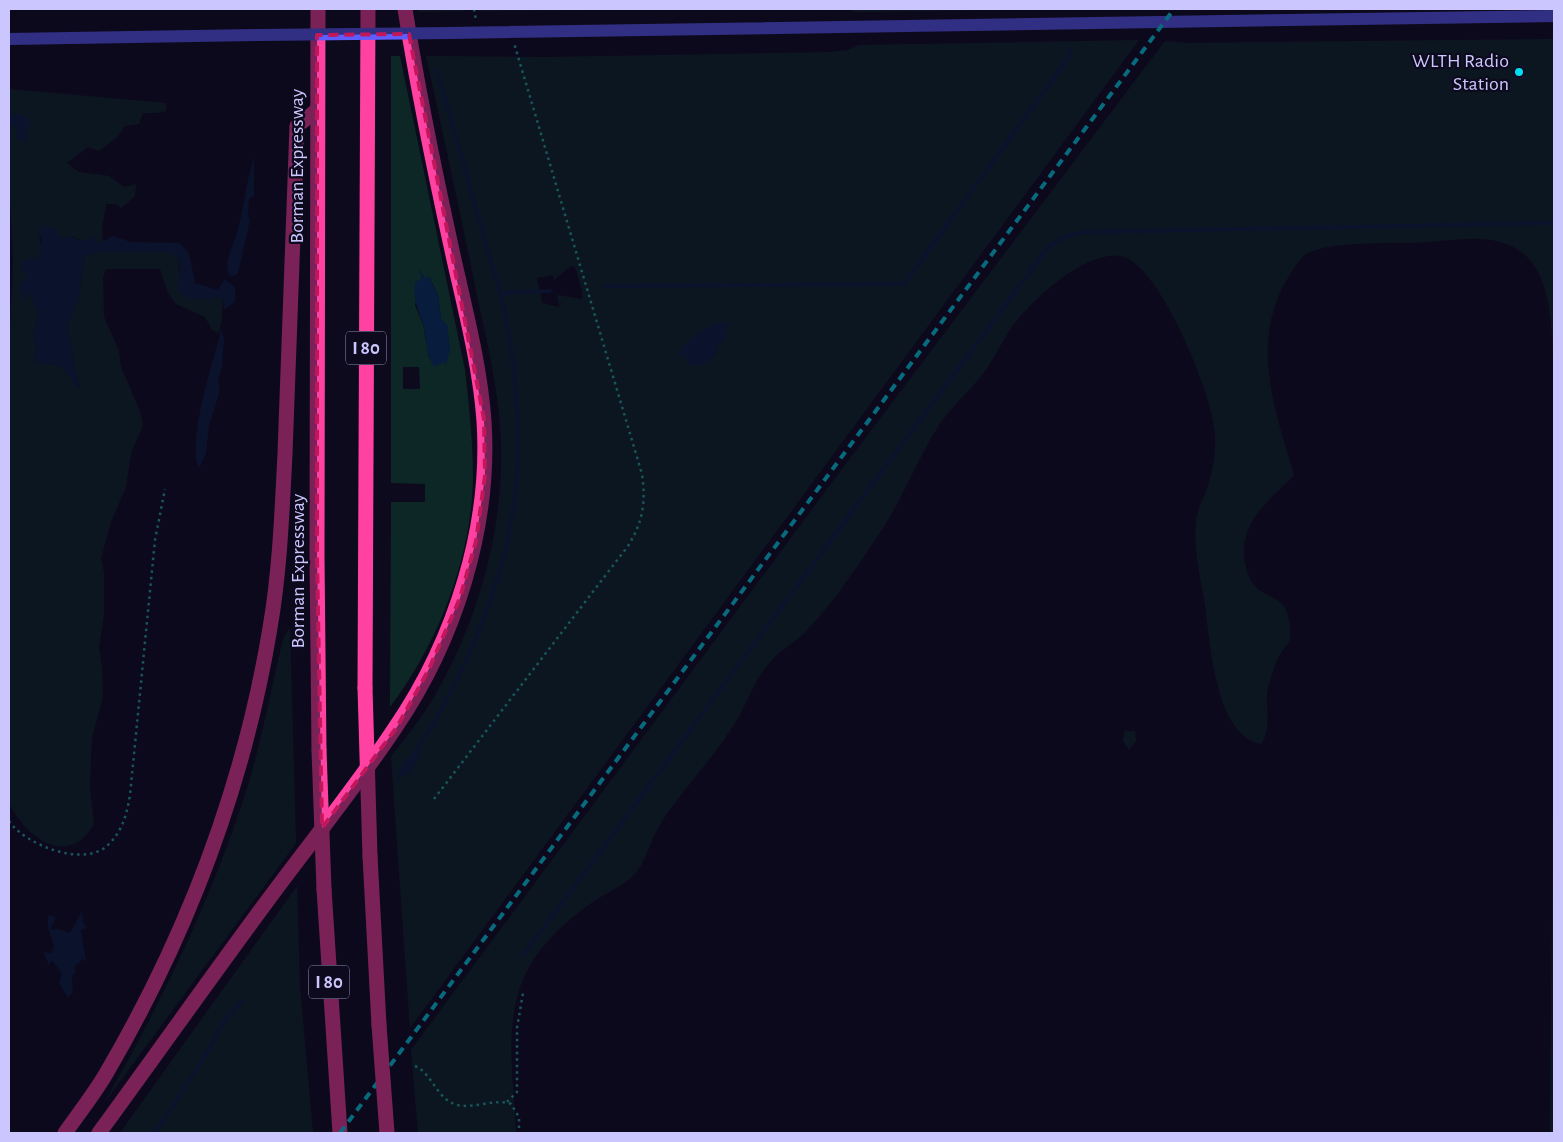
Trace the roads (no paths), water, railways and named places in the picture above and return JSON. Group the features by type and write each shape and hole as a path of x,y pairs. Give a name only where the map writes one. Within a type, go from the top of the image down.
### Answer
{"highway":[{"name":"Borman Expressway","path":"318,9 319,750 324,889 340,1133"},
{"name":"I 80","path":"368,9 365,688 370,856 387,1133"},
{"path":"100,1133 258,914 397,727 429,669 460,598 476,542 485,476 484,419 475,357 431,154 405,9"},
{"path":"65,1133 106,1074 165,965 205,869 233,791 255,707 271,626 281,520 297,126 317,110"}],"main road":[{"path":"9,39 1554,16"}],"water":[{"path":"9,114 23,115 30,121 32,125 27,131 26,143 17,139 16,128 10,124"},
{"path":"254,158 254,196 249,199 248,216 250,220 238,274 230,277 227,265 228,259 238,230"},
{"path":"42,225 57,229 59,237 69,238 71,236 78,240 87,241 91,236 99,243 113,236 131,242 180,243 189,253 195,283 218,290 225,279 235,288 235,302 224,310 222,298 198,299 187,297 178,291 180,260 171,252 100,252 89,254 84,260 78,300 67,328 70,336 75,373 81,386 78,387 60,365 42,364 34,361 36,348 33,330 39,314 30,294 25,301 19,287 27,275 20,268 21,260 39,257"},
{"path":"418,269 424,277 429,277 438,295 441,319 447,324 450,350 446,365 443,362 434,367 429,357 423,324 415,300 415,282 422,279"},
{"path":"717,323 729,323 725,339 718,345 715,356 703,365 691,365 684,357 677,355 694,336"},
{"path":"220,328 224,338 222,367 218,381 220,390 209,426 206,453 199,468 196,456 198,422 220,335"},
{"path":"415,749 418,749 419,758 409,774 402,774 398,771"},
{"path":"82,911 83,922 87,928 81,930 86,962 82,959 77,965 75,963 75,973 72,976 73,992 68,998 59,983 62,974 52,960 49,966 44,952 51,953 54,947 48,927 48,915 56,917 50,930 58,929 70,933"}],"waterway":[{"path":"605,286 904,284 1069,57 1070,49"},
{"path":"415,753 450,694 479,631 491,598 509,532 518,465 516,396 508,328 496,277 437,70"},
{"path":"522,957 1049,246 1064,237 1083,232 1554,223"},
{"path":"500,293 550,291"},
{"path":"398,780 403,772"},
{"path":"155,1133 204,1058 223,1023 243,1000"}],"railway":[{"path":"340,1133 1174,9"}],"place":[{"name":"WLTH Radio Station","path":"1519,72"}]}
